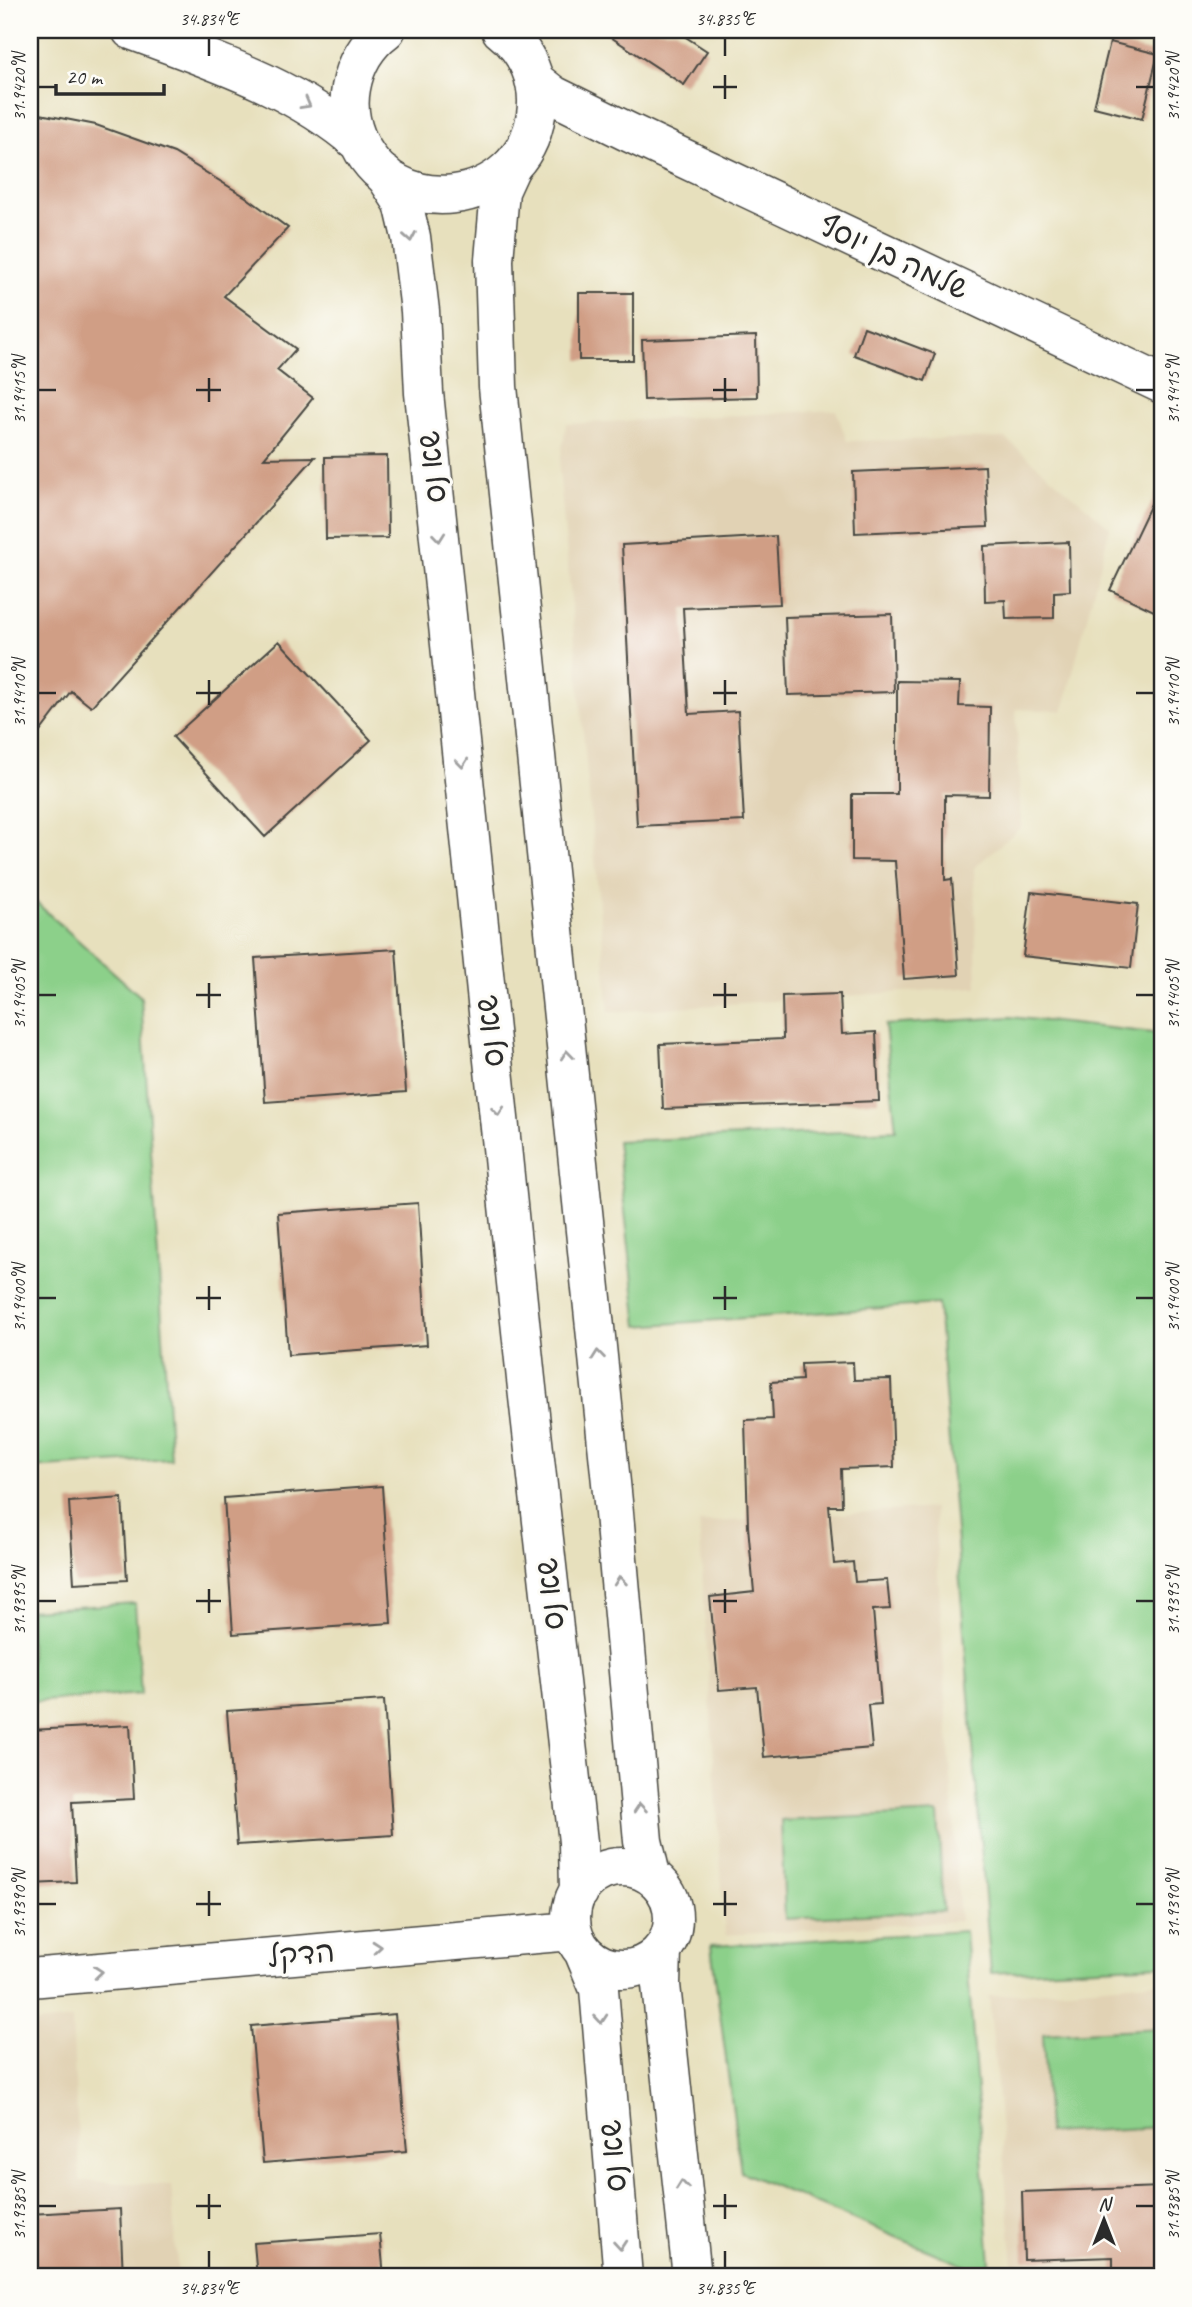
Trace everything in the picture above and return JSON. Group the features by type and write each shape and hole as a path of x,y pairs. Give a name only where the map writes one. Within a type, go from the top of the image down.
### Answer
{"street":[{"path":"131,30 274,86 311,106 338,124 385,175"},
{"path":"345,30 353,30"},
{"path":"359,144 350,111 353,77 368,47 386,30"},
{"name":"שלמה בן יוסף","path":"501,30 531,57 553,95 1162,384"},
{"path":"531,57 536,112 528,144 500,191 494,260 498,387 613,1502 643,1841 650,1875"},
{"name":"שלמה בן יוסף","path":"385,175 415,191 450,195 483,187 566,128 589,125 626,131"},
{"name":"שא נס","path":"385,175 403,203 411,237 420,310 424,393 526,1379 578,1842 579,1892"},
{"path":"620,1867 636,1868 650,1875 663,1887 672,1902 674,1919 671,1936 662,1951 649,1962 632,1969 615,1969 598,1964 578,1942 573,1904 579,1892 589,1879 620,1867"},
{"name":"שא נס","path":"578,1942 599,1989 623,2277"},
{"name":"הדקל","path":"30,1978 578,1942"},
{"path":"662,1951 661,1985 692,2277"}],"shaded area":[{"path":"836,410 847,441 1005,438 1110,527 1063,711 1016,709 1021,827 974,868 977,987 609,1012 559,469 566,424"},
{"path":"934,1508 960,1921 725,1935 699,1523"},
{"path":"1162,1981 1162,2277 1014,2277 989,1996"},
{"path":"72,2019 80,2181 171,2185 178,2277 30,2277 30,2024"}],"green space":[{"path":"30,897 141,997 171,1459 30,1468"},
{"path":"1010,1017 1162,1034 1162,1965 991,1973 938,1304 638,1326 617,1141 896,1130 885,1025"},
{"path":"135,1603 141,1694 30,1702 30,1610"},
{"path":"938,1813 943,1911 785,1919 781,1821"},
{"path":"965,1931 991,2277 741,2172 711,1946"},
{"path":"1162,2028 1162,2127 1048,2133 1043,2034"}],"building":[{"path":"600,30 675,30 707,51 684,85"},
{"path":"1110,42 1158,54 1142,119 1094,107"},
{"path":"30,112 96,125 174,153 246,197 288,228 224,296 296,349 277,370 313,398 264,458 315,457 91,707 71,691 30,745"},
{"path":"579,293 633,293 633,360 579,360"},
{"path":"864,327 935,354 925,381 854,355"},
{"path":"756,336 757,397 644,400 642,340"},
{"path":"387,456 388,538 326,539 325,457"},
{"path":"985,466 988,527 855,533 853,472"},
{"path":"1162,481 1162,615 1110,590"},
{"path":"776,536 780,604 683,608 689,714 738,711 744,821 637,826 622,545"},
{"path":"1069,542 1070,591 1054,592 1054,618 1006,619 1005,600 985,601 984,546"},
{"path":"892,614 894,692 788,695 785,617"},
{"path":"279,641 371,740 265,837 173,737"},
{"path":"897,681 960,682 959,706 990,707 989,796 945,795 945,880 952,879 959,975 904,979 895,861 852,860 852,794 897,794"},
{"path":"1031,892 1138,904 1131,968 1023,956"},
{"path":"396,949 406,1092 265,1102 255,958"},
{"path":"840,994 842,1034 876,1032 879,1101 663,1109 660,1044 783,1039 782,996"},
{"path":"418,1203 427,1345 288,1355 278,1213"},
{"path":"853,1362 854,1380 891,1379 894,1467 841,1469 842,1506 829,1506 834,1564 853,1562 855,1582 887,1580 890,1609 873,1610 881,1704 868,1705 872,1748 764,1757 757,1687 719,1690 710,1597 754,1592 748,1526 745,1420 773,1419 771,1382 802,1380 801,1364"},
{"path":"382,1486 391,1623 233,1634 224,1498"},
{"path":"122,1498 127,1580 74,1583 69,1502"},
{"path":"384,1700 393,1835 237,1845 227,1711"},
{"path":"130,1725 134,1799 72,1802 76,1882 30,1884 30,1730"},
{"path":"395,2014 407,2151 263,2163 251,2026"},
{"path":"1162,2187 1162,2277 1113,2277 1113,2257 1024,2260 1022,2192"},
{"path":"120,2209 123,2277 30,2277 30,2214"},
{"path":"380,2234 384,2277 257,2277 254,2243"}]}
